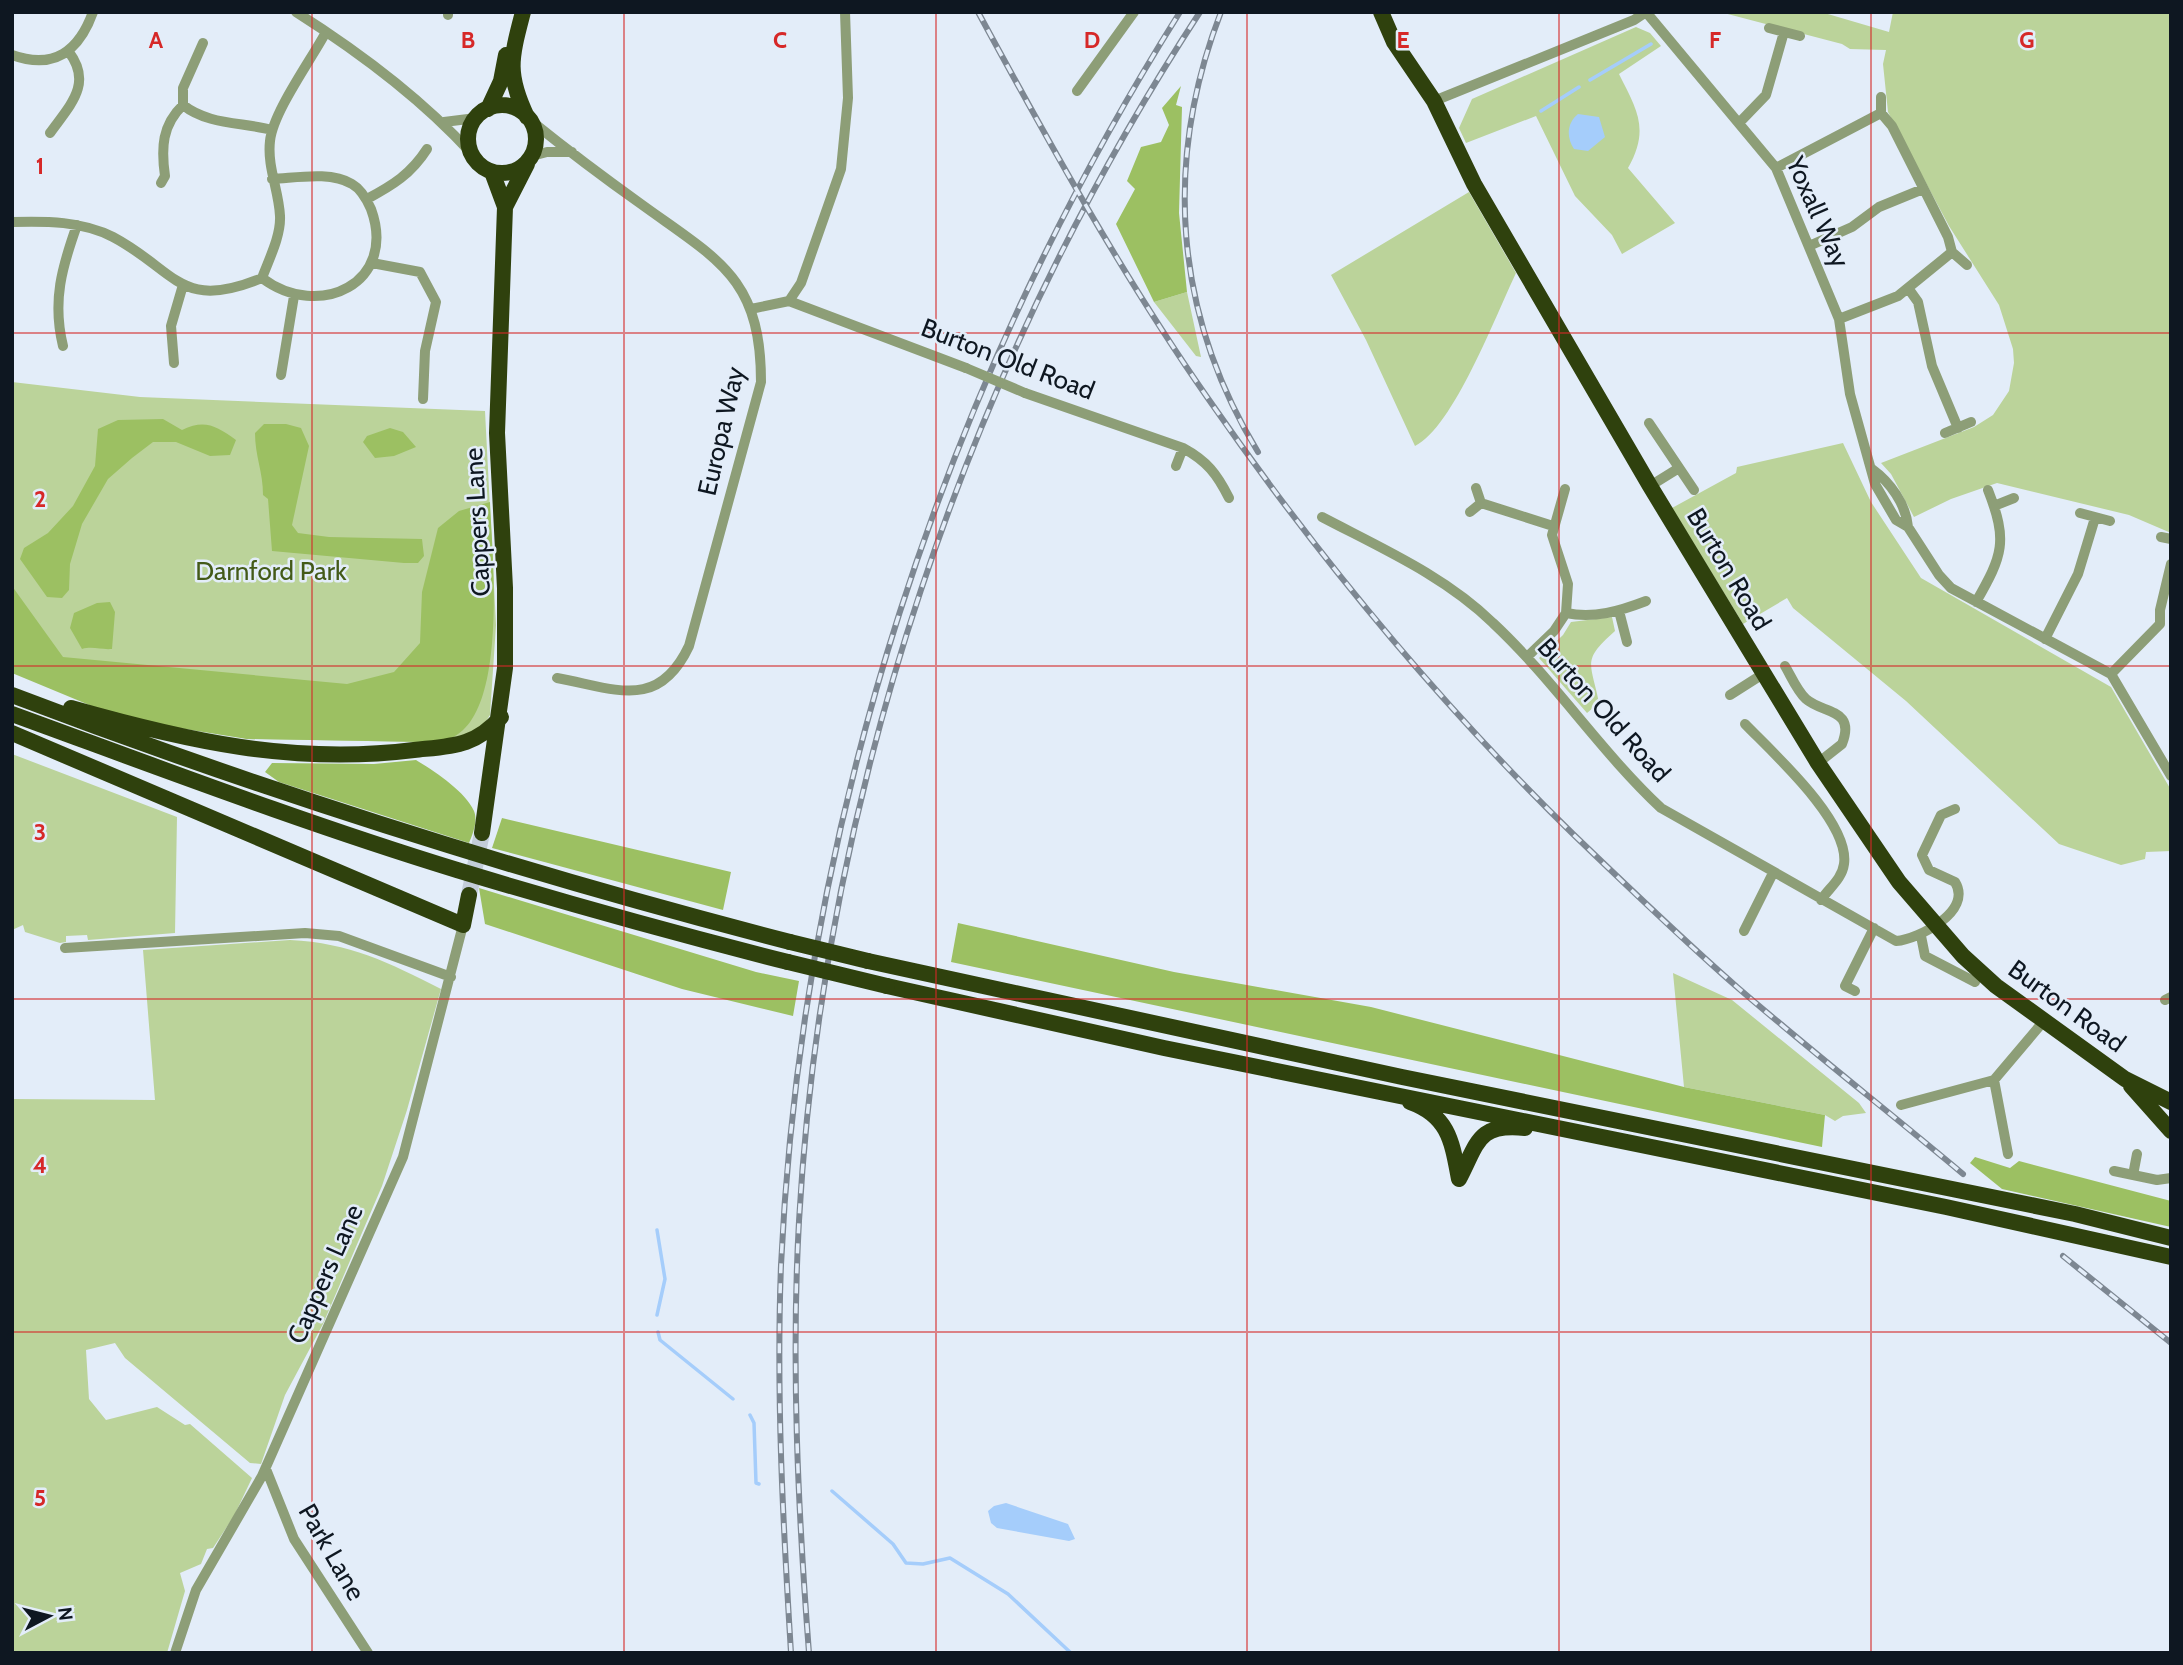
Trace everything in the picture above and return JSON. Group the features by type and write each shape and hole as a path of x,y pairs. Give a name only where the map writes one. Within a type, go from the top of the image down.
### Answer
{"highway":[{"path":"522,12 512,65 513,88 536,138 531,158 513,172 492,172 478,163 471,153 469,135 500,81 508,46 522,12"},
{"name":"Burton Road","path":"1381,12 1394,42 1434,101 1474,184 1650,486 1818,763 1899,882 1963,956 1996,986 2125,1079"},
{"path":"482,114 509,106 529,118"},
{"name":"Cappers Lane","path":"505,207 531,158"},
{"name":"Cappers Lane","path":"482,833 501,717 505,668 505,588 497,433 505,207 492,172"},
{"path":"12,689 156,732 250,751 332,756 370,755 470,743 501,717"},
{"path":"12,695 150,747 451,848 669,911 790,942 1361,1069 2075,1214 2171,1238"},
{"path":"12,714 269,807 456,869 671,932 788,962 1164,1048 1371,1088 2171,1257"},
{"path":"12,733 463,925"},
{"path":"470,743 494,763"},
{"name":"Cappers Lane","path":"463,925 469,895"},
{"path":"2125,1079 2167,1102"},
{"path":"2125,1079 2171,1131"},
{"path":"1371,1088 1419,1105 1441,1119 1453,1143 1458,1179 1482,1133 1496,1128 1512,1126 1596,1135"}],"street":[{"path":"12,55 23,59 49,60 69,52 79,42 93,12"},
{"path":"296,12 376,67 443,122 471,153"},
{"path":"751,309 789,301 801,283 841,169 848,98 845,12"},
{"path":"1077,91 1134,12"},
{"path":"1434,101 1634,20 1646,12"},
{"name":"Yoxall Way","path":"1646,12 1776,168 1839,319 1850,394 1875,484 1896,520 1908,527 1939,575 1951,588 2111,674"},
{"path":"1769,28 1800,36"},
{"path":"12,222 50,220 78,225 112,236 189,289 215,291 236,288 262,278 273,252 280,217 272,179 272,130 326,32"},
{"path":"1739,123 1766,95 1784,32"},
{"path":"167,180 162,154 166,127 183,105 183,88 189,67 203,43"},
{"path":"50,133 72,104 81,83 78,64 69,52"},
{"path":"1881,97 1881,113 1892,126 1948,237 1952,252 1967,265"},
{"path":"183,105 195,114 213,120 272,130"},
{"path":"1776,168 1881,113"},
{"path":"443,122 482,114"},
{"name":"Europa Way","path":"529,118 705,249 737,283 751,309 760,339 761,382 689,646 682,662 658,685 633,693 557,678"},
{"path":"367,199 397,183 415,169 427,149"},
{"path":"531,158 547,152 572,152"},
{"path":"262,278 278,290 294,296 332,295 353,285 372,263 376,224 367,199 352,184 325,177 272,179"},
{"path":"1809,246 1852,228 1879,207 1923,189"},
{"path":"64,345 58,324 60,273 78,225"},
{"path":"1839,319 1867,310 1908,288 1952,252"},
{"path":"372,263 420,272 431,288 436,302 425,351 424,399"},
{"path":"174,363 171,326 183,285"},
{"path":"1908,288 1918,302 1932,366 1958,428"},
{"path":"281,376 294,296"},
{"name":"Burton Old Road","path":"789,301 1025,393 1183,448 1203,459 1216,473 1229,498"},
{"path":"1945,433 1971,422"},
{"path":"1649,429 1694,490"},
{"path":"1176,466 1183,448"},
{"path":"1650,486 1679,468"},
{"path":"1476,488 1481,503"},
{"path":"1527,657 1554,631 1566,613 1568,584 1553,545 1553,526 1565,489"},
{"path":"1976,602 1989,579 2003,540 1987,489"},
{"path":"1994,506 2014,498"},
{"path":"1470,512 1481,503"},
{"path":"1481,503 1553,526"},
{"path":"2080,513 2110,522"},
{"name":"Burton Old Road","path":"1322,517 1454,589 1527,657 1633,782 1661,808 1896,941 1921,936"},
{"path":"2045,639 2078,575 2095,518"},
{"path":"2169,771 2111,674 2165,624 2160,610 2171,564"},
{"path":"1566,613 1581,616 1619,611 1646,601"},
{"path":"1619,611 1627,642"},
{"path":"1784,666 1806,699 1834,711 1842,718 1846,727 1842,744 1818,763"},
{"path":"1792,679 1804,671"},
{"path":"1730,695 1763,674"},
{"path":"1745,724 1827,814 1841,838 1845,861 1842,873 1821,900"},
{"path":"1757,737 1767,728"},
{"path":"1955,809 1938,811 1922,855 1929,870 1955,883 1959,897 1952,911 1921,936 1925,956 1975,982"},
{"path":"1759,928 1746,926 1773,873"},
{"name":"Cappers Lane","path":"175,1653 196,1590 266,1469 403,1157 463,925"},
{"path":"1855,991 1845,986 1874,928"},
{"path":"65,948 305,933 339,936 451,977"},
{"path":"1901,1105 1994,1080 2043,1022"},
{"path":"1994,1080 2008,1154"},
{"path":"2133,1175 2137,1154"},
{"path":"2114,1171 2157,1180 2171,1178"},
{"name":"Park Lane","path":"266,1469 294,1539 368,1653"}],"green space":[{"path":"1720,12 1821,12 1889,32 1893,12 2171,12 2171,533 2129,515 1997,483 1951,499 1914,517 1891,474 1881,463 1974,427 1993,415 2009,391 2014,363 2013,349 1999,305 1949,226 1888,112 1883,64 1886,50 1850,49 1842,44"},
{"path":"1636,27 1650,33 1661,46 1619,74 1636,109 1640,131 1635,154 1628,168 1675,223 1622,254 1612,235 1575,196 1536,116 1466,143 1459,128 1472,99"},
{"path":"1181,86 1176,105 1182,107 1179,213 1187,292 1154,302 1116,224 1135,189 1127,181 1141,147 1161,142 1169,125 1162,108"},
{"path":"1469,192 1516,273 1458,394 1444,417 1429,435 1415,446 1366,340 1331,275"},
{"path":"1187,292 1201,357 1196,356 1154,302"},
{"name":"Darnford Park","path":"12,382 140,397 485,411 496,625 490,715 482,728 464,737 424,742 247,739 12,673"},
{"path":"163,419 182,430 204,425 222,431 236,440 230,455 210,456 176,442 153,442 132,458 108,479 82,524 70,564 69,590 62,598 47,597 20,559 24,548 48,533 73,506 95,466 98,429 118,420"},
{"path":"264,424 286,424 301,428 309,446 292,525 298,533 329,537 422,539 424,556 418,563 272,551 268,499 263,495 255,441 255,433"},
{"path":"390,428 403,432 416,447 394,456 375,458 363,442 367,436"},
{"path":"1843,443 1871,502 1921,578 2111,687 2171,790 2171,851 2146,852 2145,859 2121,865 2059,844 1906,701 1793,608 1787,598 1743,624 1672,508 1736,473 1737,467"},
{"path":"490,502 494,593 489,666 482,698 469,723 451,738 424,742 247,739 123,719 12,673 12,586 63,657 347,684 394,672 420,643 422,592 438,528 459,511"},
{"path":"110,602 115,612 112,649 82,649 70,628 74,613 97,603"},
{"path":"1612,617 1615,631 1597,649 1591,663 1599,703 1587,713 1539,658 1563,635 1571,622"},
{"path":"12,754 177,817 175,933 88,940 87,935 66,936 66,942 60,943 25,932 23,925 12,930"},
{"path":"416,760 448,782 470,804 474,811 475,827 469,843 279,782 265,772 272,763 374,764"},
{"path":"502,818 731,872 723,910 492,848"},
{"path":"479,888 756,972 799,981 793,1016 682,989 485,924"},
{"path":"958,923 1174,972 1371,1007 1684,1087 1825,1115 1822,1147 951,962"},
{"path":"290,940 350,950 403,970 441,989 407,1110 382,1186 323,1324 285,1395 261,1464 250,1463 125,1358 115,1343 86,1350 89,1399 106,1420 157,1407 185,1425 190,1424 252,1478 234,1516 213,1548 207,1549 201,1564 180,1573 185,1591 167,1653 12,1653 12,1099 155,1100 143,950"},
{"path":"1673,973 1732,1000 1859,1103 1866,1113 1843,1116 1835,1121 1825,1115 1684,1087"},
{"path":"1975,1157 2010,1168 2019,1161 2171,1201 2171,1227 2002,1189 1970,1163"}],"water":[{"path":"1578,114 1599,117 1605,137 1588,151 1574,149 1570,140 1570,126"},
{"path":"1006,1503 1068,1524 1075,1539 1069,1541 997,1528 991,1523 988,1511 994,1506"}],"waterway":[{"path":"1590,80 1651,44"},
{"path":"1541,111 1579,87"},
{"path":"657,1230 665,1279 657,1315"},
{"path":"658,1332 660,1340 733,1399"},
{"path":"750,1415 754,1423 756,1483 759,1484"},
{"path":"832,1491 893,1544 906,1563 923,1564 950,1558 1008,1594 1071,1653"}],"tunnel":[{"path":"469,895 482,833"}],"railway":[{"path":"978,12 1087,208 1176,351 1291,513 1426,679 1523,784 1654,912 1765,1011 1963,1174"},
{"path":"791,1653 780,1410 781,1265 794,1099 819,934 854,772 900,613 955,457 1021,304 1096,156 1180,12"},
{"path":"809,1653 797,1437 799,1221 814,1061 839,902 875,745 921,591 977,439 1042,292 1117,149 1200,12"},
{"path":"1221,12 1202,68 1191,125 1185,181 1186,236 1194,292 1209,346 1230,400 1258,452"},
{"path":"2063,1256 2171,1343"}]}
